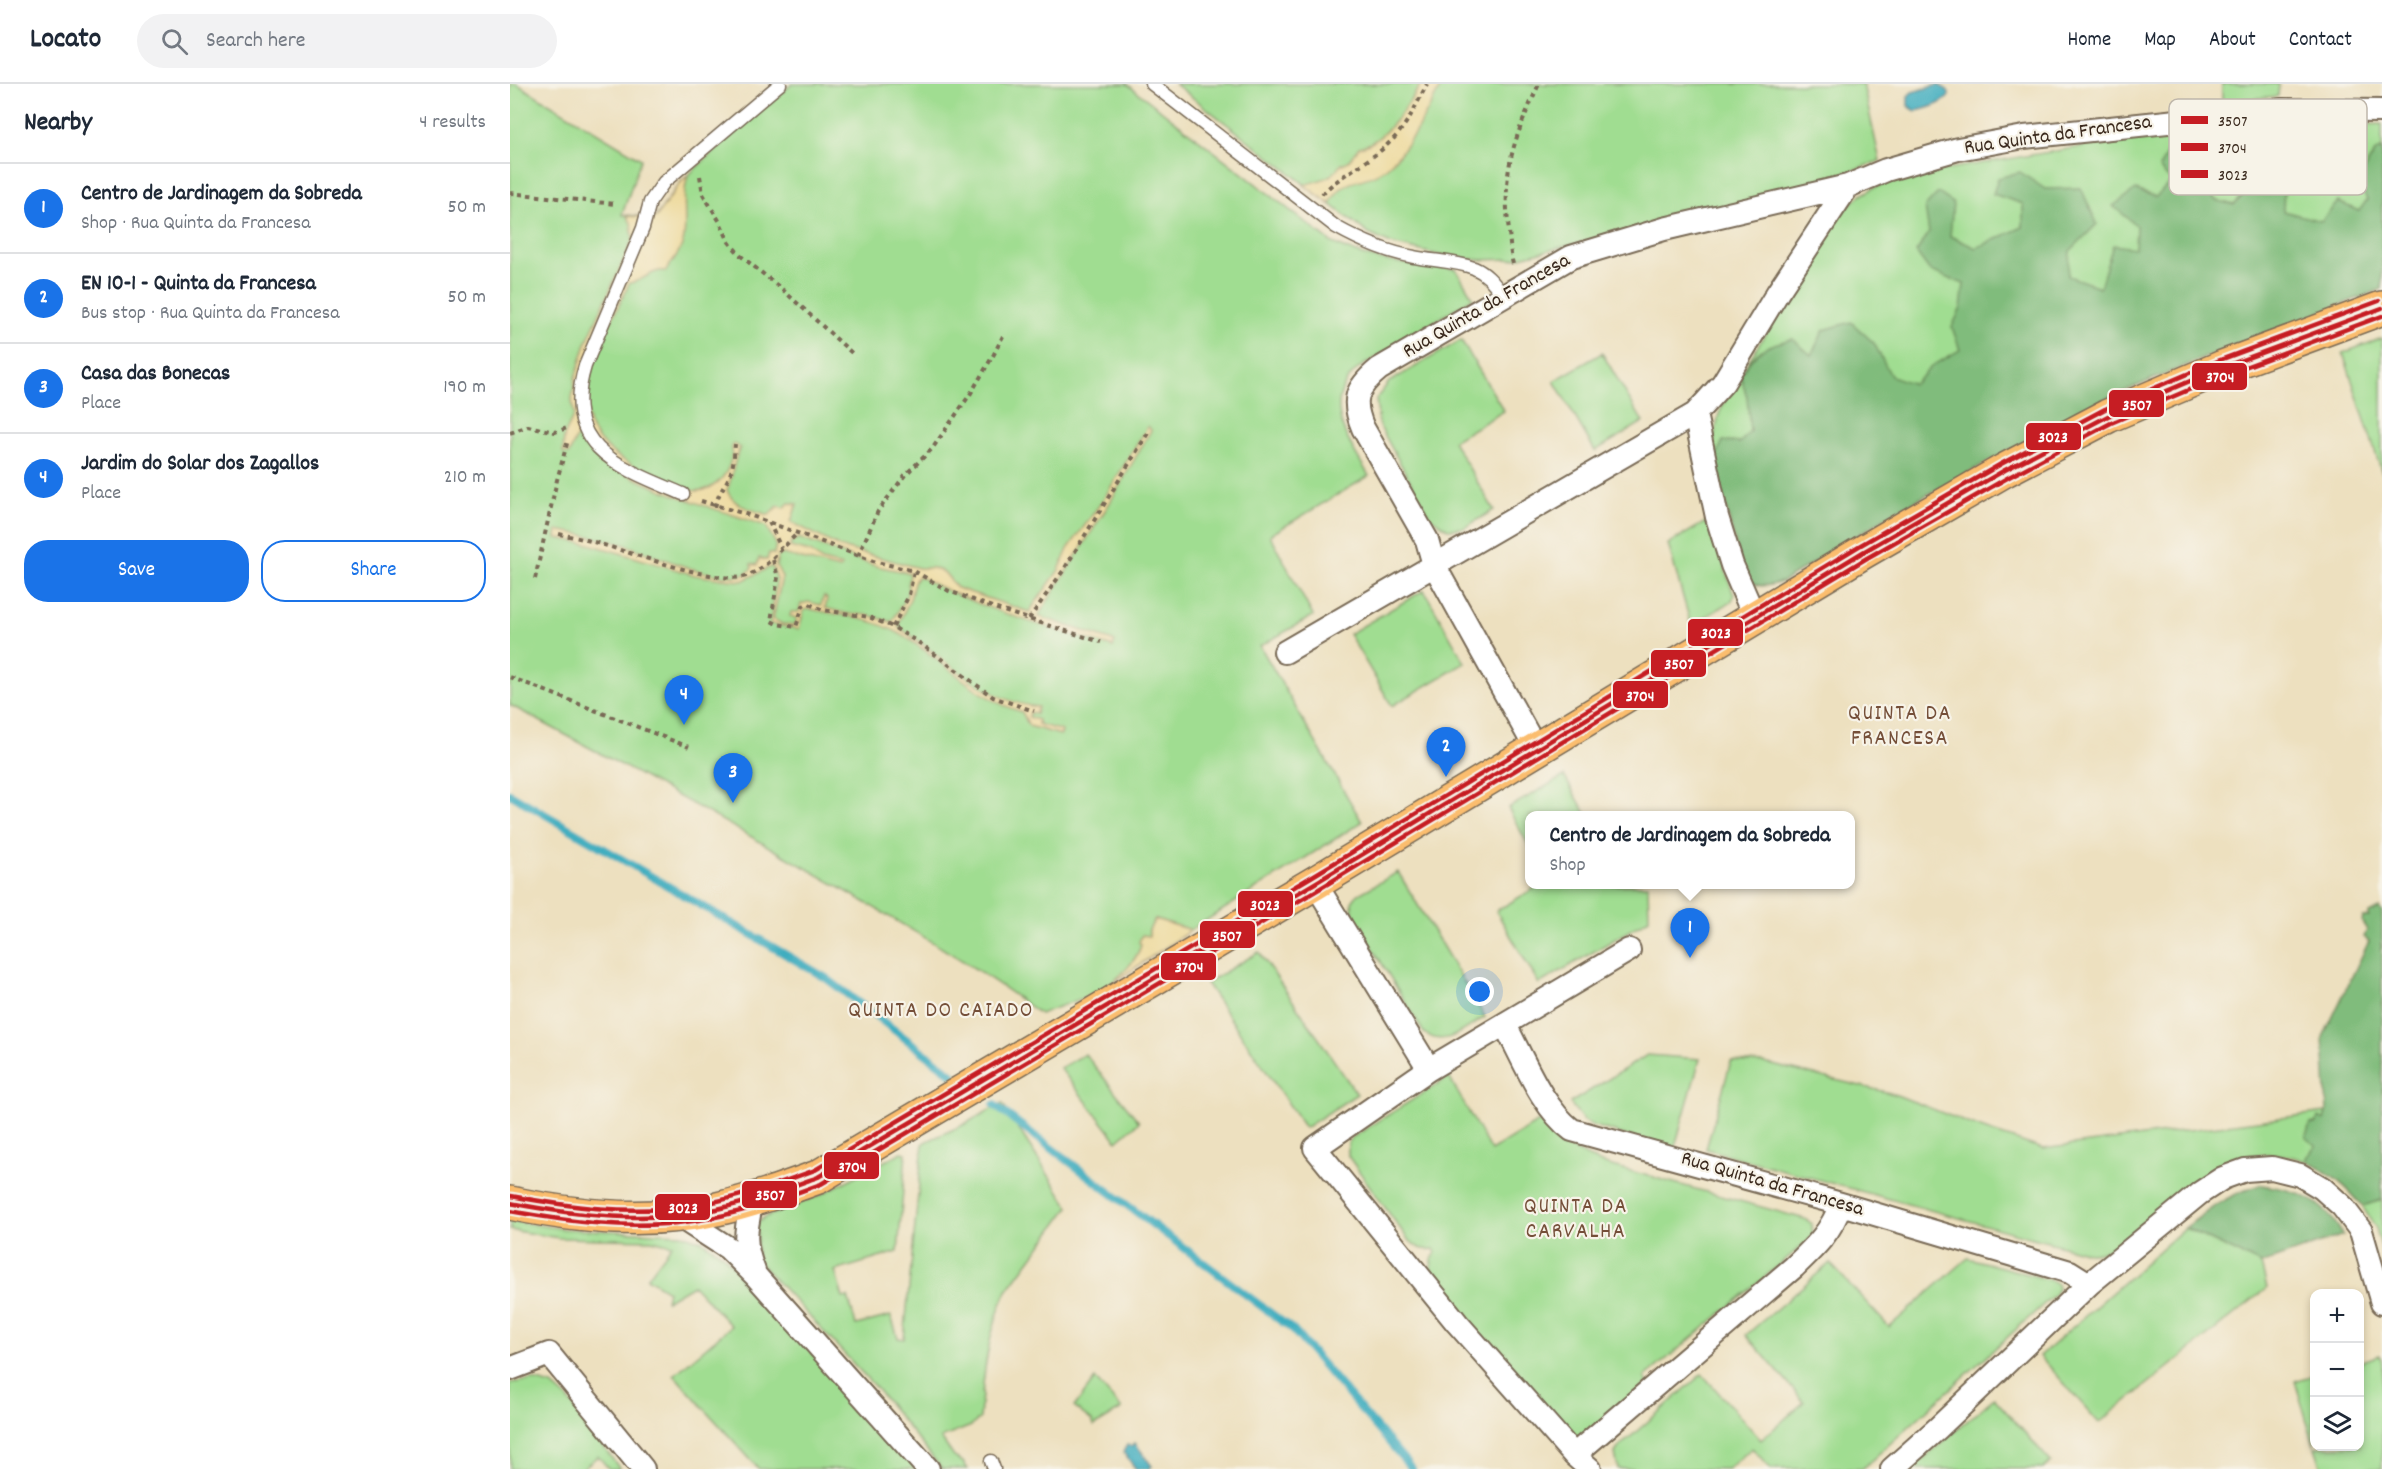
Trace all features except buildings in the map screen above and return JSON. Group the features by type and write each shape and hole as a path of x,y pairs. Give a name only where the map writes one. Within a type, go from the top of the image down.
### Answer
{"main road":[{"path":"510,1203 542,1210 588,1215 677,1215 715,1210 818,1177 1315,883 1863,552 2005,470 2109,416 2223,367 2382,308"}],"street":[{"name":"Rua Quinta da Francesa","path":"2367,111 2382,111"},
{"name":"Rua Quinta da Francesa","path":"1536,748 1434,565 1427,540 1363,428 1356,413 1357,396 1364,381 1379,369 1571,257 1592,250 1664,229 1848,186 1886,170 1958,149 2024,136 2169,121"},
{"path":"1285,652 1695,414 1723,383 1778,292 1848,186"},
{"path":"1695,414 1717,518 1732,565 1755,618"},
{"path":"1315,883 1429,1069"},
{"path":"1629,950 1429,1069 1315,1148 1457,1323 1582,1462 1822,1240 1834,1223 1841,1204"},
{"name":"Rua Quinta da Francesa","path":"1505,1025 1548,1104 1562,1122 1572,1130 1841,1204 2070,1272 2089,1284"},
{"path":"1892,1469 2089,1284 2223,1178 2245,1170 2272,1168 2300,1175 2322,1188 2342,1206 2361,1231 2382,1303"},
{"path":"752,1200 745,1233 746,1252 755,1275"},
{"path":"677,1215 728,1248 755,1275 928,1469"},
{"path":"510,1370 549,1354 643,1469"}],"lane":[{"path":"683,494 635,474 601,452 577,417 579,387 585,366 643,228 650,202 664,182 780,84"},
{"path":"1152,84 1336,227 1385,250 1472,267 1511,292"}],"path":[{"path":"1310,208 1331,184 1389,144 1407,122 1427,84"},
{"path":"1511,292 1506,178 1521,124 1539,84"},
{"path":"700,152 699,165 703,194 729,242 741,256 783,290 854,355"},
{"path":"510,193 615,204"},
{"path":"858,556 878,511 905,475 932,449 971,393 1003,336"},
{"path":"510,433 528,426 555,432 577,417"},
{"path":"535,579 563,453 577,417"},
{"path":"1029,619 1063,571 1148,433"},
{"path":"715,507 718,493 725,484 733,464 735,444"},
{"path":"683,494 715,507 769,522 858,556 914,571 949,591 1101,642"},
{"path":"769,522 781,548"},
{"path":"559,534 679,567 723,577 745,577 773,560 781,548 798,533"},
{"path":"773,560 778,577 771,621 796,627 803,606 808,604 823,610 869,617 921,644 993,697 1035,711"},
{"path":"892,627 909,595 914,571"},
{"path":"510,677 688,747"}],"green space":[{"path":"510,84 517,84 641,159 622,215 656,217 680,183 729,137 792,84 1127,84 1331,242 1376,259 1456,269 1473,298 1360,367 1347,380 1341,393 1339,407 1341,421 1353,449 1369,476 1270,535 1313,616 1260,646 1362,822 1191,930 1155,919 1149,930 1149,936 1133,962 1118,978 1097,991 1040,1014 973,967 856,897 684,799 510,705"},
{"path":"1175,84 1863,84 1880,161 1772,197 1512,259 1480,260 1448,257 1391,244 1369,234"},
{"path":"2222,84 2279,84 2278,96 2222,99"},
{"path":"2367,124 2382,124 2382,289 2249,339 2103,400 1893,513 1782,582 1761,586 1752,583 1714,460 1714,437 1719,414 1727,396 1836,219 1861,195 1888,182 1911,175 2169,134 2169,195 2367,195"},
{"path":"2169,148 2169,179 2159,168"},
{"path":"2382,149 2382,289 2249,339 2103,400 1893,513 1782,582 1761,586 1748,577 1740,563 1714,460 1723,441 1740,443 1750,431 1747,397 1740,375 1756,354 1768,346 1793,339 1811,355 1824,330 1851,322 1874,343 1891,376 1914,384 1933,365 1960,350 1952,327 1961,308 1964,284 1930,271 1916,252 1929,233 1925,207 1938,193 1953,203 1950,236 1976,248 2023,227 2023,204 1993,194 1998,178 2020,172 2045,189 2081,188 2097,224 2070,251 2068,276 2100,287 2113,245 2135,248 2136,225 2113,206 2136,190 2156,197 2169,183 2169,195 2212,195 2215,200 2234,205 2243,195 2284,195 2283,211 2321,221 2338,202 2359,211 2367,200 2365,195 2367,195 2367,166 2376,151"},
{"path":"2382,338 2382,473 2343,353"},
{"path":"1461,340 1504,411 1453,441 1494,510 1464,528 1448,529 1430,517 1379,425 1376,399 1389,382"},
{"path":"1602,353 1643,422 1595,451 1554,381"},
{"path":"1709,520 1734,596 1731,602 1691,625 1668,544"},
{"path":"1424,590 1465,663 1392,706 1349,634"},
{"path":"1564,776 1585,811 1525,811 1525,839 1508,808"},
{"path":"1398,872 1485,1017 1448,1038 1440,1039 1424,1033 1353,916 1352,902 1357,895"},
{"path":"1533,889 1648,889 1649,919 1539,984 1496,911"},
{"path":"2379,908 2382,912 2382,1200 2362,1206 2338,1181 2308,1162 2307,1157 2316,1146 2306,1137 2310,1124 2315,1124 2319,1117 2325,1120 2327,1112 2323,1037 2369,941 2364,937 2367,930 2362,922 2363,917 2369,917 2369,913"},
{"path":"1259,952 1357,1094 1305,1128 1206,983"},
{"path":"1085,1054 1139,1122 1117,1141 1060,1068"},
{"path":"1647,1055 1700,1059 1674,1150 1591,1125 1583,1120 1570,1103"},
{"path":"1731,1061 1764,1063 1894,1094 1986,1130 2043,1149 2327,1112 2325,1120 2310,1124 2310,1139 2316,1146 2307,1157 2308,1162 2282,1155 2258,1154 2235,1159 2194,1182 2114,1246 2102,1252 2088,1253 1706,1149"},
{"path":"1449,1077 1491,1151 1540,1121 1556,1141 1601,1163 1805,1219 1811,1223 1813,1234 1809,1240 1645,1377 1648,1383 1583,1438 1566,1434 1462,1316 1431,1269 1432,1259 1436,1252 1434,1249 1419,1248 1407,1238 1348,1156 1348,1143 1351,1138"},
{"path":"1002,1103 1069,1207 1007,1291 991,1337 980,1418 971,1426 941,1438 954,1457 963,1462 968,1469 942,1469 876,1388 757,1260 757,1224 763,1218 820,1195 902,1152 906,1153 898,1252 835,1271 843,1298 848,1297 856,1325 891,1316 898,1338 904,1339 923,1143 963,1125"},
{"path":"2262,1185 2288,1190 2310,1199 2328,1214 2343,1235 2261,1264 2185,1228 2231,1197"},
{"path":"2382,1200 2382,1250 2376,1228 2362,1206"},
{"path":"510,1221 565,1229 682,1234 702,1241 722,1254 917,1469 759,1469 674,1375 731,1326 693,1285 666,1301 668,1291 647,1278 672,1245 652,1240 559,1238 510,1230"},
{"path":"2185,1228 2261,1264 2267,1288 2099,1423 2040,1356"},
{"path":"1968,1258 2050,1280 2057,1284 2058,1289 1862,1469 1771,1469 1752,1448 1728,1469 1618,1469 1615,1453 1619,1447 1702,1374 1761,1440 1804,1402 1746,1335 1830,1263 1889,1327"},
{"path":"2380,1355 2382,1363 2382,1469 2322,1469 2316,1451 2364,1451 2364,1361"},
{"path":"2310,1376 2310,1432 2295,1381"},
{"path":"1095,1379 1122,1409 1094,1426 1092,1421 1074,1407"},
{"path":"533,1380 552,1385 568,1399 620,1469 609,1469 598,1456 582,1469 510,1469 510,1383"},
{"path":"1994,1398 2051,1462 2043,1469 1911,1469"}],"sand":[{"path":"1421,84 1442,84 1424,118 1403,150 1386,168 1370,177 1348,184 1330,204 1304,185 1334,173 1340,165 1349,161 1359,147 1377,139 1410,102"},
{"path":"688,175 682,246 666,271 656,272 629,283 593,358 586,388 586,411 593,431 605,446 642,470 689,490 707,489 715,485 726,472 732,454 732,445 735,444 740,448 727,490 739,504 769,515 778,506 784,508 789,503 797,504 791,522 840,547 919,568 933,568 944,572 957,588 1029,612 1059,570 1068,549 1103,500 1148,426 1151,430 1109,504 1038,616 1115,642 1113,647 989,608 918,576 898,627 981,687 1018,703 1038,707 1036,714 1030,712 1029,717 1038,720 1038,724 1062,731 1061,735 1029,726 1022,712 1005,706 974,688 917,645 891,629 857,618 809,609 804,610 799,629 770,624 777,579 772,566 742,581 722,579 695,575 589,544 556,538 557,530 600,539 625,545 685,567 719,575 745,574 752,568 751,564 757,565 759,558 767,560 769,553 774,554 776,544 766,526 691,501 637,479 613,466 587,441 577,436 569,454 563,453 564,436 574,415 572,400 575,378 587,341 633,239 631,223 627,216 656,217","holes":["799,538 876,566 910,573 907,595 892,622 825,608 827,599 824,596 821,605 808,602 801,604 799,612 791,612 790,616 797,618 795,625 782,624 773,619 782,577 776,565 778,556 783,554 839,569 842,566 822,561 810,552 790,547 791,542"]},
{"path":"1155,919 1191,930 1108,986 1132,962 1139,951 1142,935 1149,936 1149,930"}],"water":[{"path":"1938,85 1947,89 1949,94 1942,102 1916,111 1908,106 1908,96 1912,92"},
{"path":"1135,1443 1152,1466 1148,1469 1136,1469 1123,1452 1127,1445 1132,1446"}],"waterway":[{"path":"510,794 826,978 952,1074"},
{"path":"994,1105 1293,1330 1412,1469"}],"transit line":[{"name":"3023","path":"511,1196 623,1210 668,1209 738,1196 815,1170 1311,877 1859,546 2001,464 2105,409 2220,360 2379,301"},
{"name":"3507","path":"510,1203 587,1215 639,1217 691,1214 768,1195 818,1177 1315,883 1863,552 2005,470 2108,416 2223,367 2382,308"},
{"name":"3704","path":"510,1211 601,1224 670,1224 742,1211 821,1184 1319,889 1867,558 2009,477 2111,423 2226,374 2382,316"}],"place":[{"name":"Jardim do Solar dos Zagallos","path":"684,725"},
{"name":"EN 10-1 - Quinta da Francesa","path":"1446,777"},
{"name":"Casa das Bonecas","path":"733,803"},
{"name":"Centro de Jardinagem da Sobreda","path":"1690,958"}],"district":[{"name":"QUINTA DA FRANCESA","path":"1900,726"},
{"name":"QUINTA DO CAIADO","path":"941,1011"},
{"name":"QUINTA DA CARVALHA","path":"1576,1220"}]}
